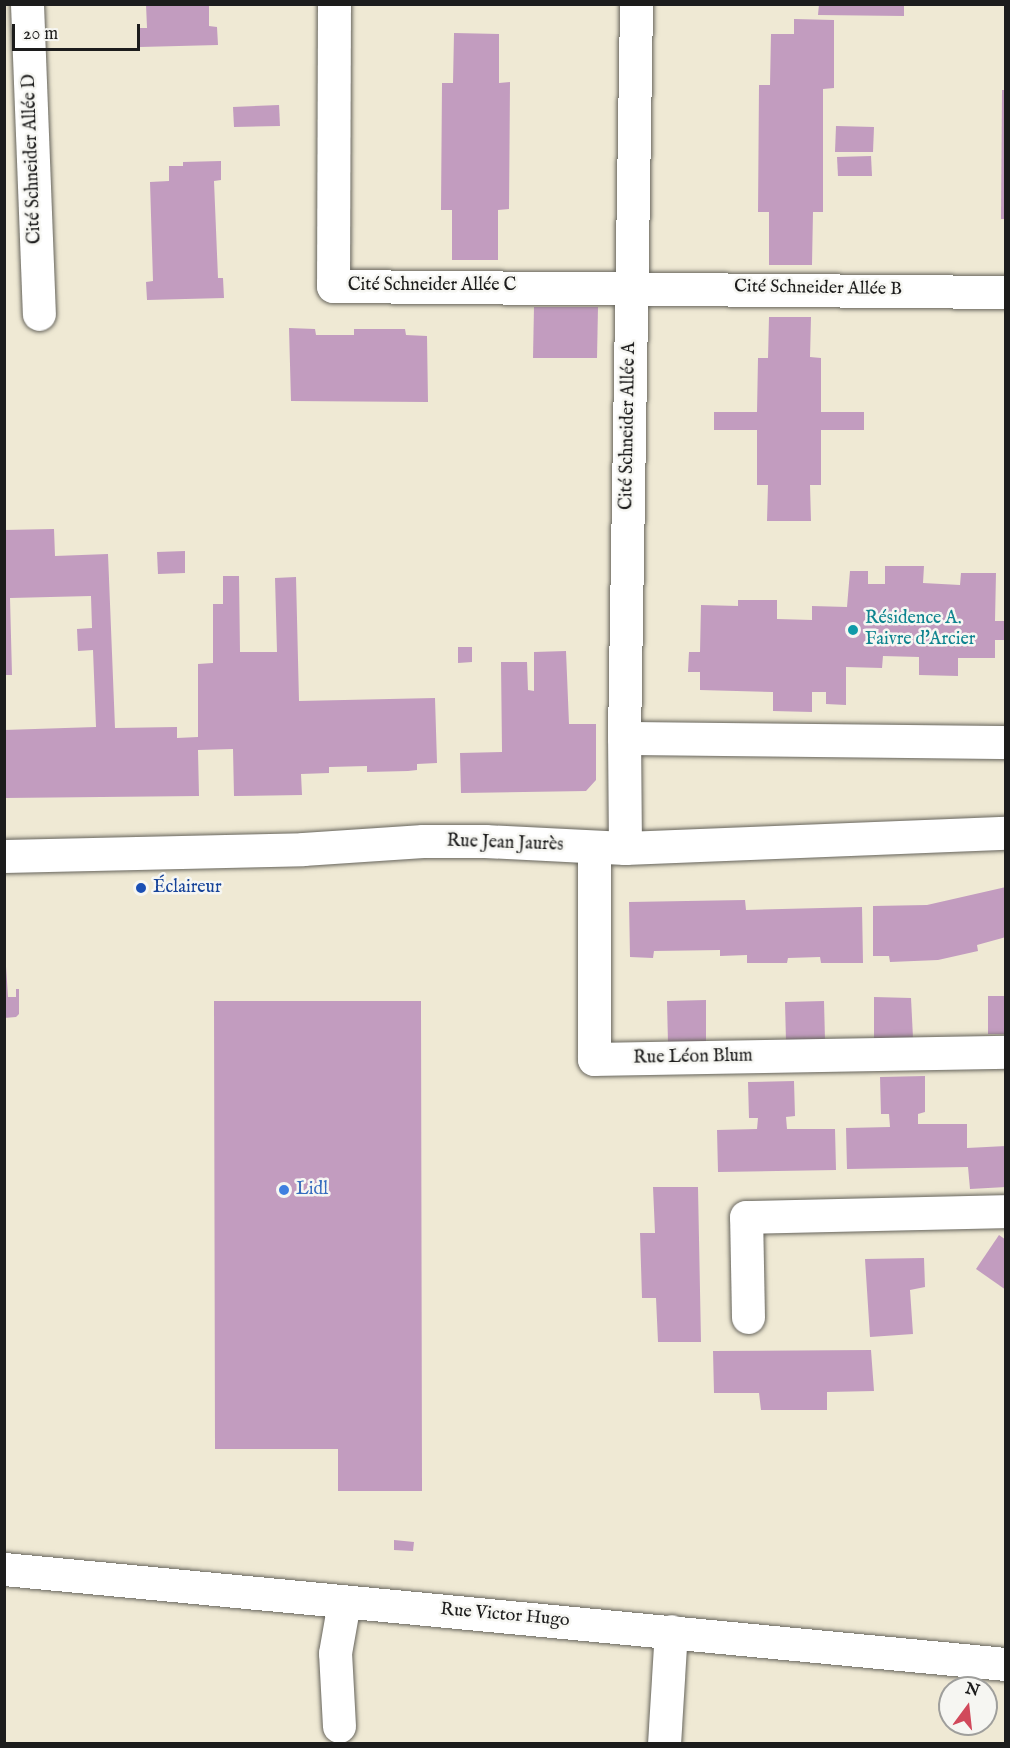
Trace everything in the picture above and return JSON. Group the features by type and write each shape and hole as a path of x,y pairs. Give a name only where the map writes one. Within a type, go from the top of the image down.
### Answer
{"street":[{"name":"Cité Schneider Allée D","path":"27,4 39,314"},
{"name":"Cité Schneider Allée C","path":"334,4 333,286 631,287"},
{"name":"Cité Schneider Allée A","path":"610,848 624,738 636,4"},
{"name":"Cité Schneider Allée B","path":"631,287 1005,292"},
{"path":"624,738 1005,742"},
{"name":"Rue Jean Jaurès","path":"4,856 303,849 485,841 610,848 1005,833"},
{"name":"Rue Léon Blum","path":"610,848 594,1059 1005,1052"},
{"path":"748,1317 746,1216 1005,1211"},
{"name":"Rue Victor Hugo","path":"4,1569 1005,1664"},
{"path":"339,1726 335,1653 344,1602"},
{"path":"664,1743 671,1632"}],"building":[{"path":"146,4 209,4 209,26 217,27 218,45 140,47 139,28 147,28"},
{"path":"819,4 904,4 904,16 818,15"},
{"path":"794,19 834,20 834,88 823,89 823,212 813,212 812,265 769,265 769,212 758,212 759,85 770,85 771,34 794,34"},
{"path":"454,33 499,34 499,83 510,82 509,209 498,210 498,260 452,260 452,210 441,210 442,83 453,83"},
{"path":"1002,90 1006,90 1006,219 1001,219"},
{"path":"279,105 280,126 234,127 233,107"},
{"path":"836,126 874,127 873,152 835,152"},
{"path":"871,156 872,176 838,176 837,157"},
{"path":"221,161 221,180 214,181 218,278 223,278 224,298 147,300 146,282 153,281 150,182 169,181 169,166 183,166 183,162"},
{"path":"534,307 598,307 597,358 533,358"},
{"path":"769,317 811,317 810,357 821,358 821,412 864,412 864,430 821,430 821,485 810,485 811,521 767,521 768,485 757,485 757,430 714,430 714,412 757,412 758,358 768,358"},
{"path":"289,328 315,329 316,335 354,335 354,329 405,329 406,335 427,336 428,402 291,401"},
{"path":"54,529 55,556 108,554 115,728 177,727 177,738 198,737 198,664 213,663 213,604 223,604 223,576 239,576 240,652 277,652 275,578 296,577 299,701 435,698 437,763 417,764 417,770 408,771 367,772 367,766 329,767 329,773 301,774 302,795 234,796 233,749 198,750 199,796 4,798 4,730 96,727 93,650 78,651 77,629 92,628 91,596 10,598 12,675 4,675 4,530"},
{"path":"185,551 185,573 158,574 157,552"},
{"name":"Résidence A. Faivre d'Arcier","path":"885,566 924,566 923,583 960,585 961,573 996,573 995,621 1006,621 1006,640 995,640 995,658 958,658 958,676 919,675 919,657 883,656 882,668 846,667 846,705 826,704 826,692 812,692 812,712 773,711 773,692 700,690 700,672 688,672 689,652 700,652 701,605 738,606 738,600 777,600 777,619 812,620 812,606 847,607 850,571 868,571 868,584 885,584"},
{"path":"458,647 472,647 472,662 458,663"},
{"path":"566,651 569,724 596,724 596,780 586,791 461,793 460,753 502,752 501,662 527,662 528,690 534,691 534,652"},
{"path":"1006,887 1006,937 977,945 978,951 938,960 890,962 889,956 873,956 873,906 927,905"},
{"path":"745,900 746,910 862,907 863,963 821,963 820,957 788,958 787,963 747,963 747,955 720,956 720,950 654,951 653,958 630,957 629,902"},
{"path":"4,936 8,997 16,997 16,989 19,989 19,1014 16,1017 4,1018"},
{"path":"988,996 1006,996 1006,1034 988,1034"},
{"path":"874,997 911,998 913,1038 874,1039"},
{"path":"706,1000 706,1043 668,1043 667,1001"},
{"path":"214,1001 421,1001 422,1491 338,1491 338,1449 215,1449"},
{"path":"824,1001 825,1040 786,1041 785,1002"},
{"path":"925,1076 925,1112 918,1114 918,1124 967,1124 967,1148 1006,1146 1006,1187 970,1189 968,1167 847,1169 846,1128 890,1127 889,1114 881,1114 880,1077"},
{"path":"794,1081 795,1116 786,1117 787,1129 835,1129 836,1170 718,1172 717,1130 757,1129 758,1118 749,1118 748,1082"},
{"path":"653,1187 698,1187 701,1342 658,1342 656,1298 642,1298 640,1233 655,1233"},
{"path":"999,1235 1006,1240 1006,1290 976,1269"},
{"path":"924,1258 925,1287 910,1290 913,1334 870,1337 865,1259"},
{"path":"871,1350 874,1391 827,1392 827,1410 761,1410 759,1393 714,1393 713,1351"},
{"path":"394,1540 414,1542 413,1551 394,1550"}],"place":[{"name":"Résidence A. Faivre d'Arcier","path":"853,630"},
{"name":"Éclaireur","path":"141,888"},
{"name":"Lidl","path":"284,1190"}]}
